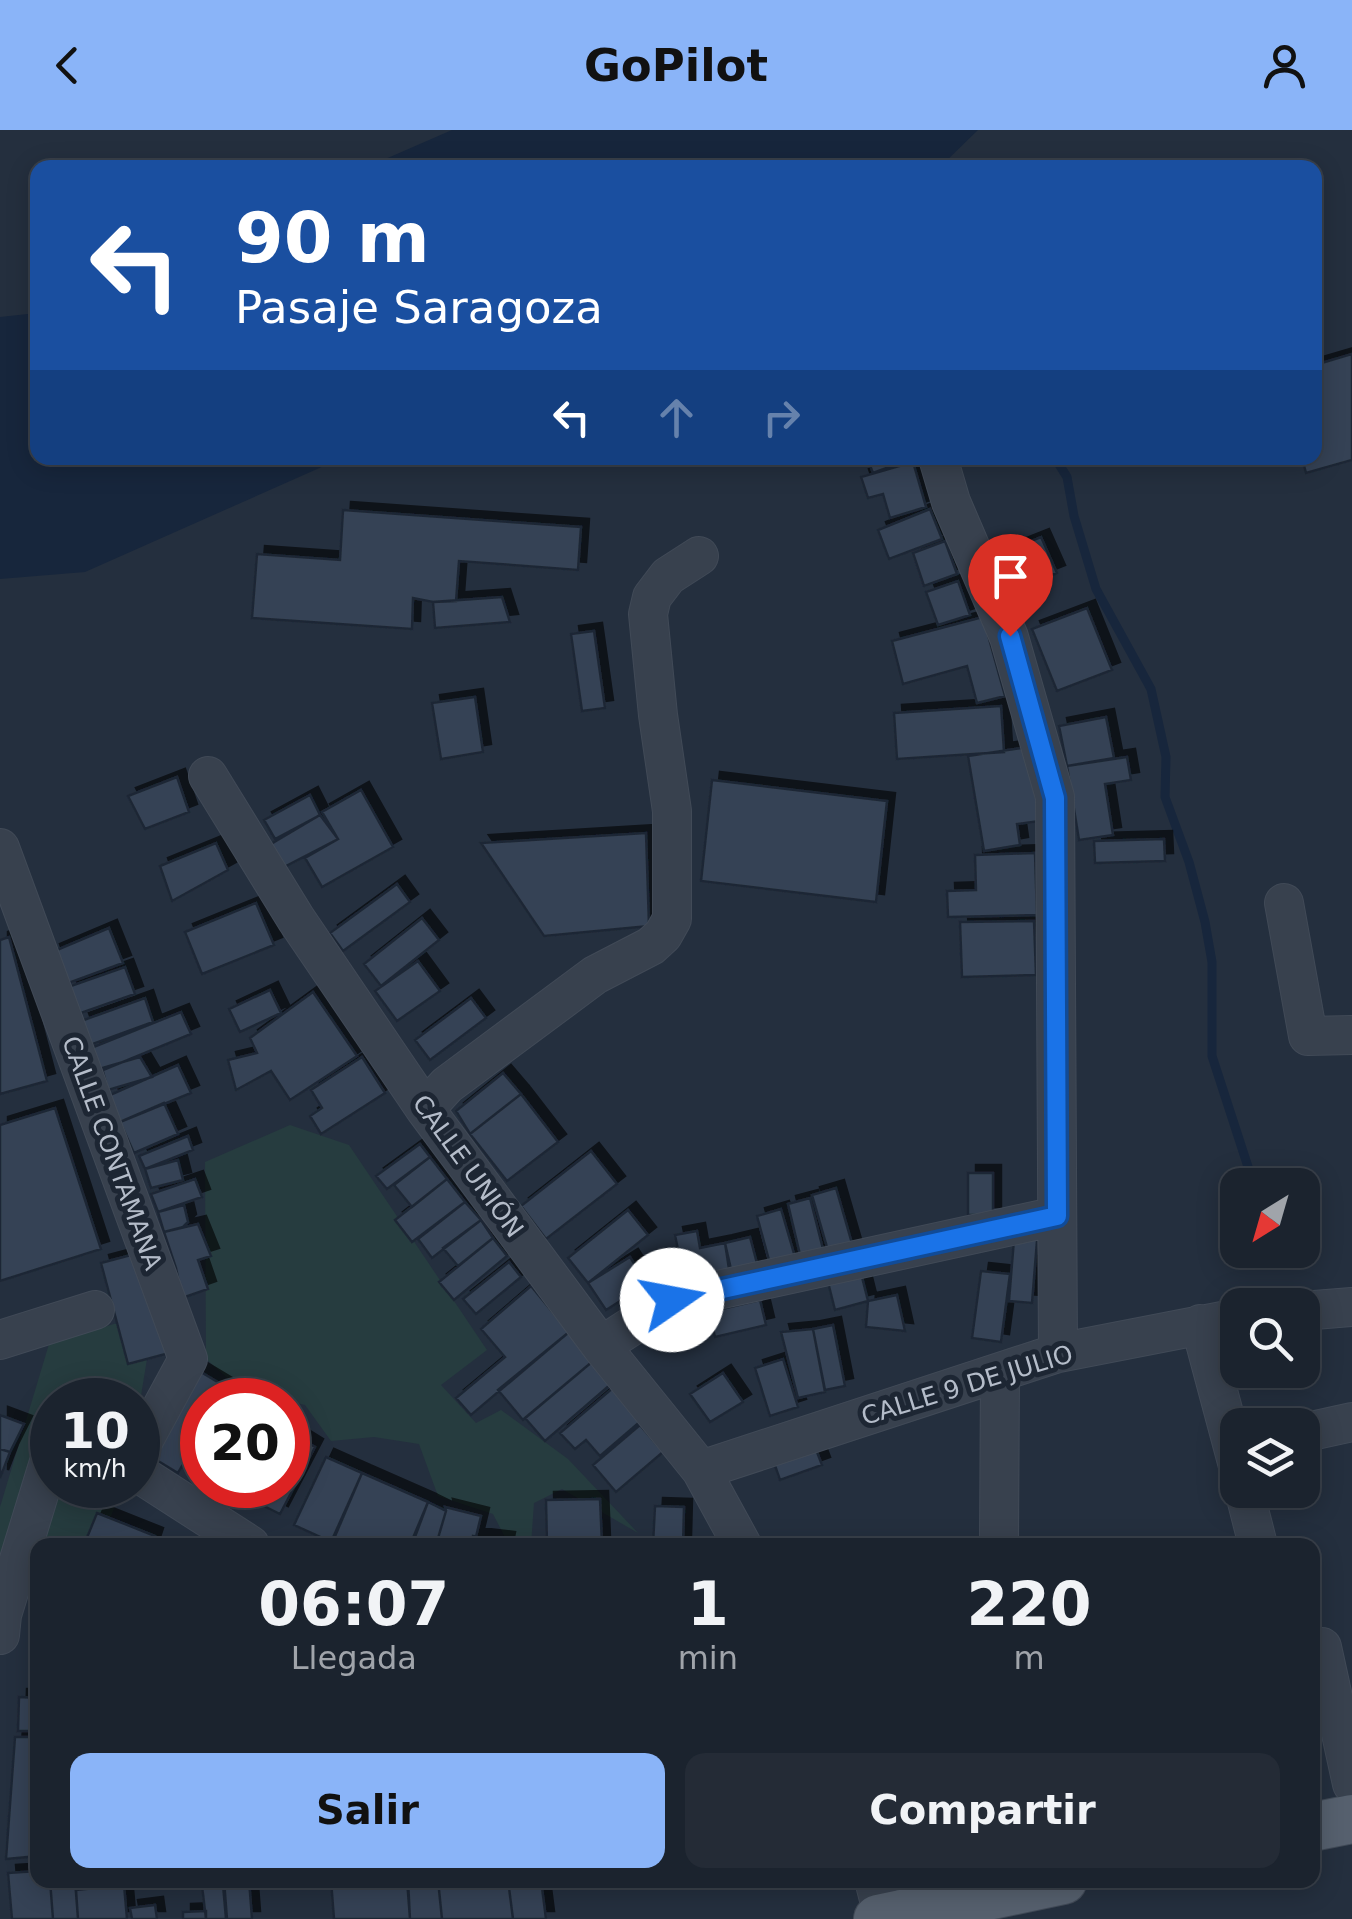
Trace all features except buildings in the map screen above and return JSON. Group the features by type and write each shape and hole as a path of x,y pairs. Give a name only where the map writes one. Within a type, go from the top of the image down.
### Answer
{"main road":[{"path":"1320,1825 1352,1819"},
{"path":"882,1919 1026,1888"}],"street":[{"path":"940,465 951,502 1010,636 1055,798 1058,1353"},
{"path":"425,1109 447,1085 595,975 651,946 664,936 672,920 672,812 648,614 652,596 668,576 699,556"},
{"name":"CALLE UNIÓN","path":"208,776 296,919 425,1109 601,1346 701,1470 738,1538"},
{"name":"CALLE CONTAMANA","path":"0,848 188,1359 160,1411"},
{"path":"1284,903 1308,1036 1352,1035"},
{"path":"601,1346 672,1300 1057,1216"},
{"path":"1320,1310 1352,1307"},
{"path":"0,1340 95,1310"},
{"name":"CALLE 9 DE JULIO","path":"701,1470 1058,1353 1220,1321"},
{"path":"1200,1324 1223,1408"},
{"path":"999,1538 1000,1372"},
{"path":"1320,1429 1352,1422"},
{"path":"160,1488 239,1538"},
{"path":"0,1635 2,1615 35,1508"},
{"path":"1249,1508 1256,1538"},
{"path":"1329,1645 1352,1784"},
{"path":"876,1888 882,1919"}],"green space":[{"path":"290,1125 349,1145 487,1350 441,1385 476,1423 501,1410 568,1459 638,1533 562,1489 534,1503 532,1538 505,1538 493,1514 438,1496 419,1444 374,1437 331,1441 310,1412 310,1378 228,1378 206,1359 205,1162"},
{"path":"117,1323 128,1364 147,1359 144,1378 39,1378 49,1344"},
{"path":"30,1407 30,1508 114,1508 103,1538 30,1538 30,1568 0,1557 0,1507"}],"water":[{"path":"452,130 978,130 947,160 383,160"},
{"path":"30,314 30,465 326,465 85,572 0,579 0,317"}],"waterway":[{"path":"1059,465 1067,477 1096,589 1151,689 1166,757 1165,797 1189,862 1212,962 1212,1056 1248,1168"}],"route":[{"path":"672,1300 1057,1216 1055,798 1010,636"}]}
